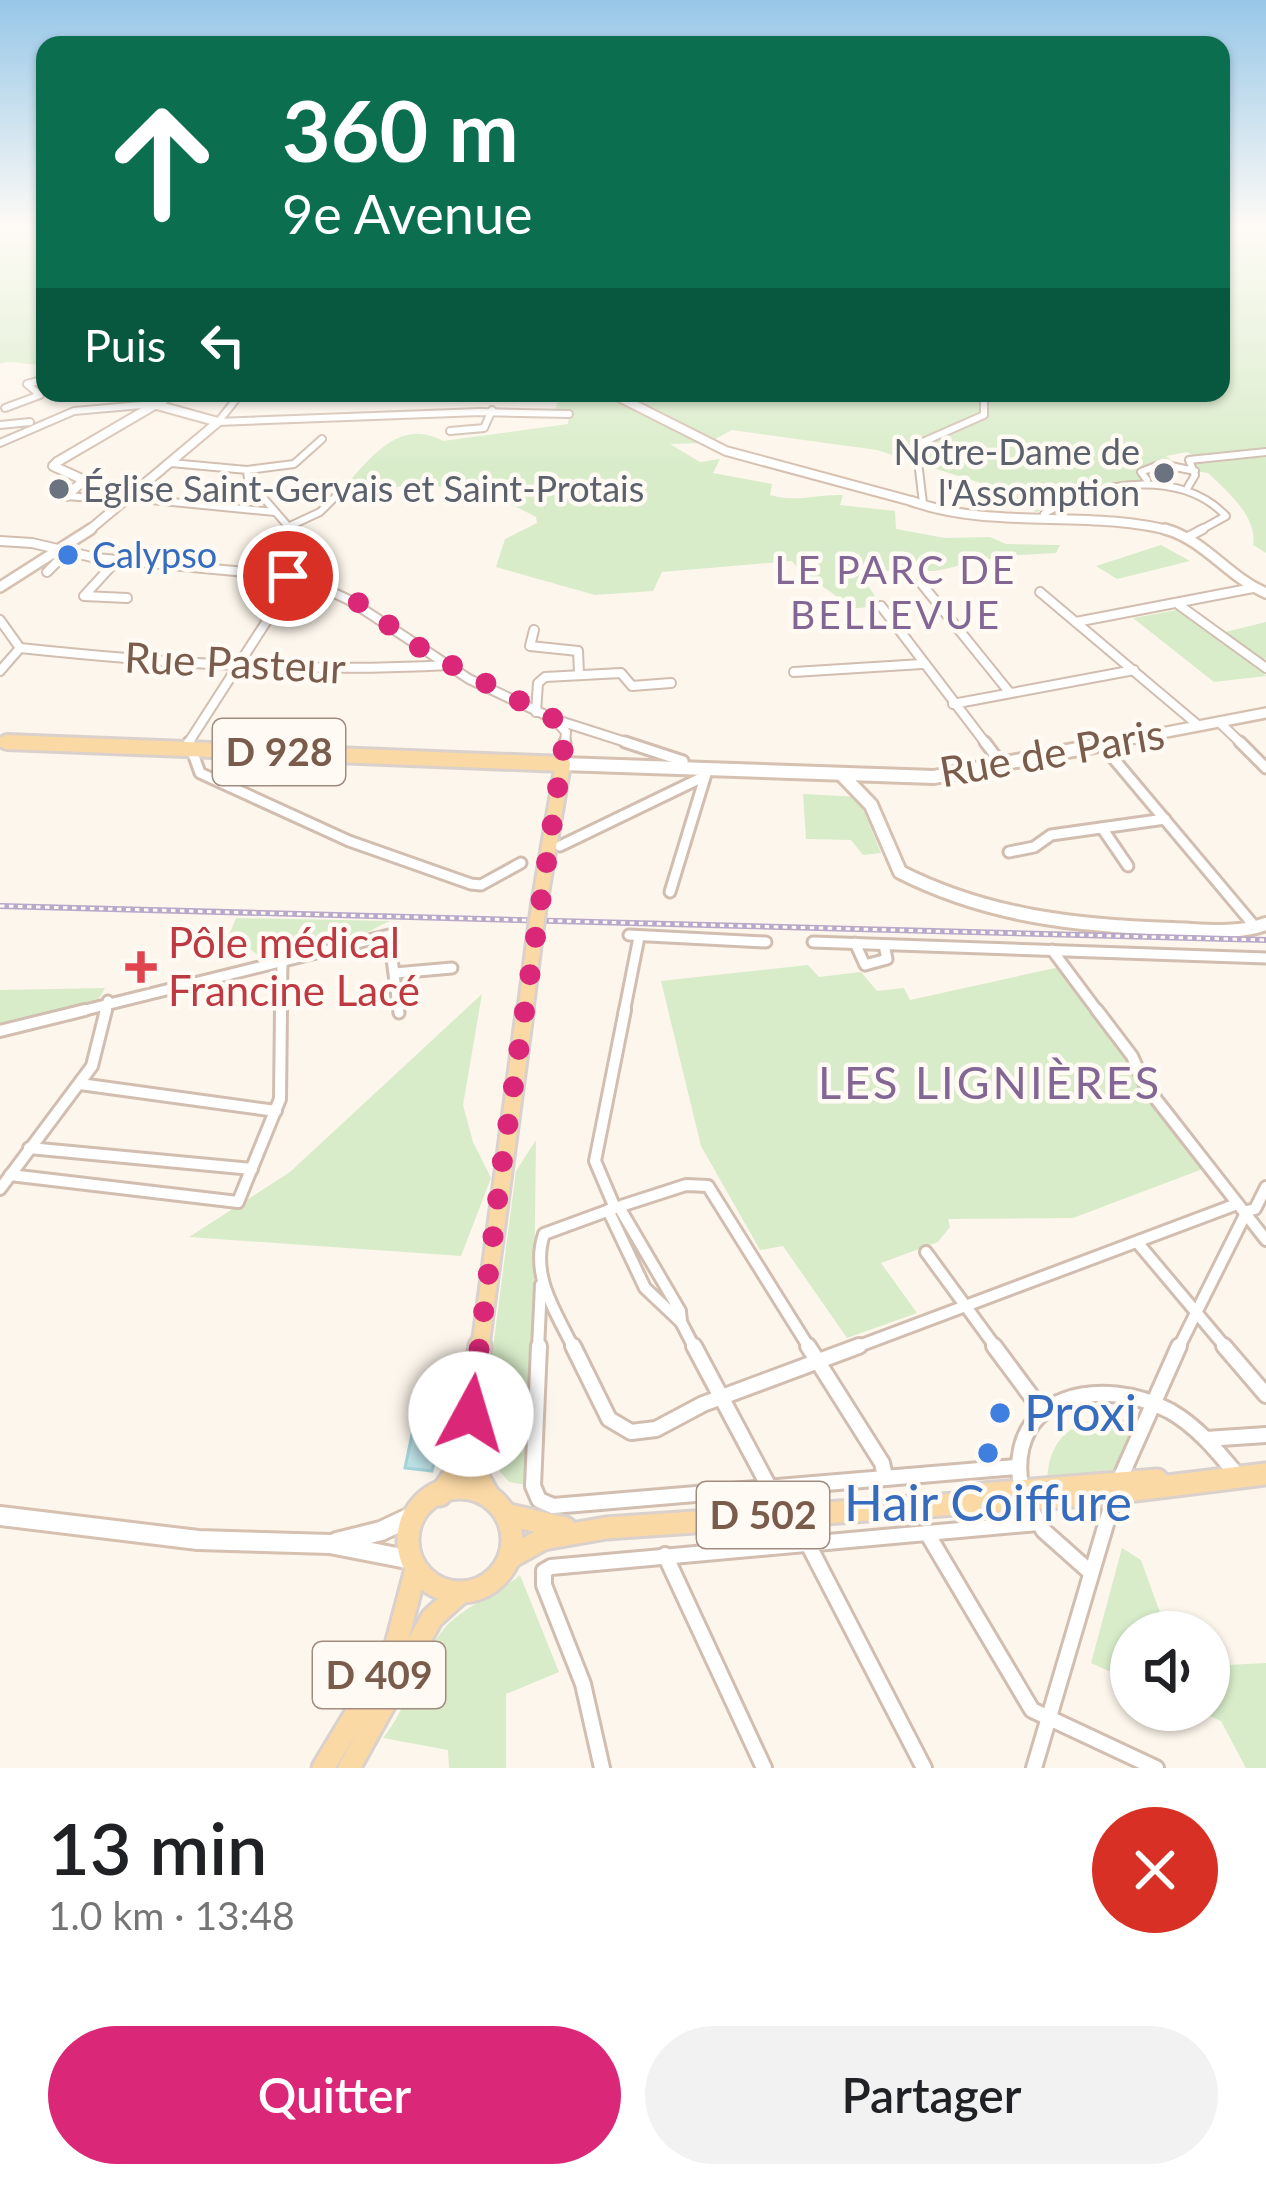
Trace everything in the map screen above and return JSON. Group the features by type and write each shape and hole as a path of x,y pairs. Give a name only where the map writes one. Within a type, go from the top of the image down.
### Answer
{"main road":[{"name":"D 928","path":"1,743 563,764"},
{"path":"471,1414 474,1468 488,1495 509,1515 514,1536 509,1558 490,1580 463,1591 436,1588 411,1566 405,1541 415,1515 440,1495 460,1464 471,1414 539,905 563,764"},
{"name":"D 502","path":"509,1515 562,1528 606,1528 920,1503 1021,1485 1118,1486 1266,1474"},
{"path":"440,1495 464,1490 488,1495"},
{"name":"D 502","path":"509,1558 543,1539 606,1528"},
{"name":"D 409","path":"323,1768 387,1660 409,1610 411,1566"},
{"name":"D 409","path":"350,1768 432,1618 463,1591"}],"street":[{"path":"3,407 36,396"},
{"path":"67,496 84,480 53,466 57,461 157,402"},
{"path":"0,587 64,551 131,499 234,402"},
{"path":"480,409 489,402"},
{"path":"629,402 726,451 939,509 1136,522 1187,537 1232,576 1266,593"},
{"path":"919,504 916,445 984,415 984,402"},
{"path":"0,425 86,408 153,404 217,422 296,422 480,409 569,414"},
{"path":"3,407 33,422"},
{"path":"450,431 484,428 492,410"},
{"path":"0,443 33,422"},
{"path":"171,463 247,470 294,464 322,439"},
{"path":"1196,471 1189,460 1266,452"},
{"path":"1148,481 1142,472 1161,464 1196,471"},
{"path":"247,470 248,480 290,526 302,555 295,577 189,749 200,773 349,841 481,885 521,863"},
{"path":"1188,487 1196,471"},
{"path":"1044,514 1148,481 1188,487 1226,516 1187,537"},
{"path":"290,526 320,512 337,495"},
{"path":"67,496 278,512"},
{"path":"281,535 291,552 302,555"},
{"path":"0,541 30,542 116,561 295,577 364,605 449,664 536,712 683,761"},
{"path":"46,572 64,551"},
{"path":"116,561 84,596 127,598"},
{"path":"921,583 1010,693"},
{"path":"1076,622 1253,588"},
{"path":"1040,592 1199,726"},
{"path":"1179,605 1266,668"},
{"path":"881,606 1003,766"},
{"path":"0,620 20,648 0,670"},
{"path":"534,630 530,646 578,651 579,673"},
{"name":"Rue Pasteur","path":"20,648 115,658 400,670 449,664"},
{"path":"794,672 922,664"},
{"path":"953,704 1134,670"},
{"path":"536,712 539,680 621,673 632,686 671,683"},
{"name":"Rue de Paris","path":"836,774 934,776 1266,713"},
{"path":"554,719 566,731 563,764"},
{"path":"1219,722 1266,768"},
{"path":"1103,746 1263,930"},
{"name":"D 928","path":"563,764 836,774"},
{"path":"560,846 703,771"},
{"path":"670,892 703,771"},
{"path":"836,774 859,788"},
{"path":"872,774 860,778 859,788 900,872 974,903 1047,923 1087,927 1263,930"},
{"path":"1009,852 1034,847 1052,835 1165,818"},
{"path":"1102,828 1128,866"},
{"path":"0,1031 389,935 399,1014"},
{"path":"766,941 634,936 595,1161 615,1208 680,1311 681,1322 768,1485"},
{"path":"813,942 1266,958"},
{"path":"855,943 865,965 887,959 884,945"},
{"path":"1052,950 1132,1056 1145,1085 1266,1240"},
{"path":"10,1175 238,1202 275,1111 284,1072 282,964"},
{"path":"395,973 452,968"},
{"path":"0,1189 80,1084 98,1051 108,1001"},
{"path":"80,1084 275,1111"},
{"path":"29,1148 252,1169"},
{"path":"885,1475 708,1186 686,1185 544,1234 539,1249 533,1486 539,1500 553,1506 885,1475 1021,1485"},
{"path":"541,1281 609,1419 620,1430 660,1429 722,1398 964,1305 1137,1242 1242,1208 1255,1210 1266,1187"},
{"path":"1034,1768 1118,1486 1150,1403 1242,1208"},
{"path":"1137,1242 1266,1395"},
{"path":"926,1252 1042,1412"},
{"path":"1089,1571 1038,1523 1021,1485 1023,1438 1042,1412 1076,1395 1105,1392 1150,1403 1180,1417 1238,1476"},
{"path":"1206,1439 1266,1435"},
{"path":"330,1544 381,1531 415,1515"},
{"path":"0,1516 198,1540 330,1544 411,1566"},
{"path":"602,1768 584,1684 544,1586 544,1571 665,1555 1038,1523"},
{"path":"927,1534 1032,1710 1156,1768"},
{"path":"807,1542 924,1768"},
{"path":"665,1555 764,1768"}],"green space":[{"path":"0,308 36,308 36,364 0,364"},
{"path":"1230,308 1266,308 1266,553 1253,545 1251,524 1240,505 1208,473 1195,471 1189,460 1197,458 1187,452 1166,456 1174,462 1144,470 1144,480 1036,512 993,487 877,450 732,430 708,443 670,444 700,462 720,459 713,473 772,484 770,495 843,495 840,505 895,511 896,529 945,538 990,537 1006,544 1060,545 1056,553 1004,556 935,571 859,571 881,606 848,609 792,561 662,572 653,591 595,595 496,567 505,539 537,523 536,517 511,505 439,487 391,487 337,495 371,457 397,438 411,434 443,441 568,424 569,414 554,413 558,402 1230,402"},
{"path":"1161,545 1190,561 1117,579 1096,566"},
{"path":"1183,609 1217,634 1266,622 1266,659 1256,660 1266,676 1214,682 1133,618"},
{"path":"803,794 858,797 881,853 863,855 851,840 806,839"},
{"path":"236,918 390,921 315,957 276,962 259,956 244,941 226,943"},
{"path":"808,965 819,977 861,972 877,991 904,988 910,1000 1064,966 1208,1167 1073,1218 948,1219 950,1227 938,1242 881,1263 917,1313 847,1338 783,1246 760,1250 701,1146 661,981"},
{"path":"105,988 98,1000 0,1027 0,990"},
{"path":"482,994 463,1105 473,1142 491,1178 461,1256 189,1237 290,1172"},
{"path":"536,1140 533,1486 509,1482 480,1448 516,1171"},
{"path":"1105,1417 1134,1421 1112,1476 1047,1480 1052,1455 1063,1436"},
{"path":"1122,1548 1141,1560 1159,1611 1110,1611 1110,1672 1091,1663"},
{"path":"520,1575 559,1672 506,1694 506,1768 449,1768 448,1750 383,1738 443,1630"},
{"path":"1266,1663 1266,1768 1246,1768 1226,1731 1230,1731 1230,1665"}],"water":[{"path":"446,1413 432,1471 405,1468 415,1420"}],"railway":[{"path":"0,906 1266,940"}],"place":[{"name":"Notre-Dame de l'Assomption","path":"1164,473"},
{"name":"Église Saint-Gervais et Saint-Protais","path":"59,489"},
{"name":"Calypso","path":"68,555"},
{"name":"Pôle médical Francine Lacé","path":"141,967"},
{"name":"Proxi","path":"1000,1413"},
{"name":"Hair Coiffure","path":"988,1453"}],"district":[{"name":"LE PARC DE BELLEVUE","path":"896,592"},
{"name":"LES LIGNIÈRES","path":"990,1083"}],"route":[{"path":"288,576 352,598 423,650 554,719 566,731 502,1164 471,1414"}]}
